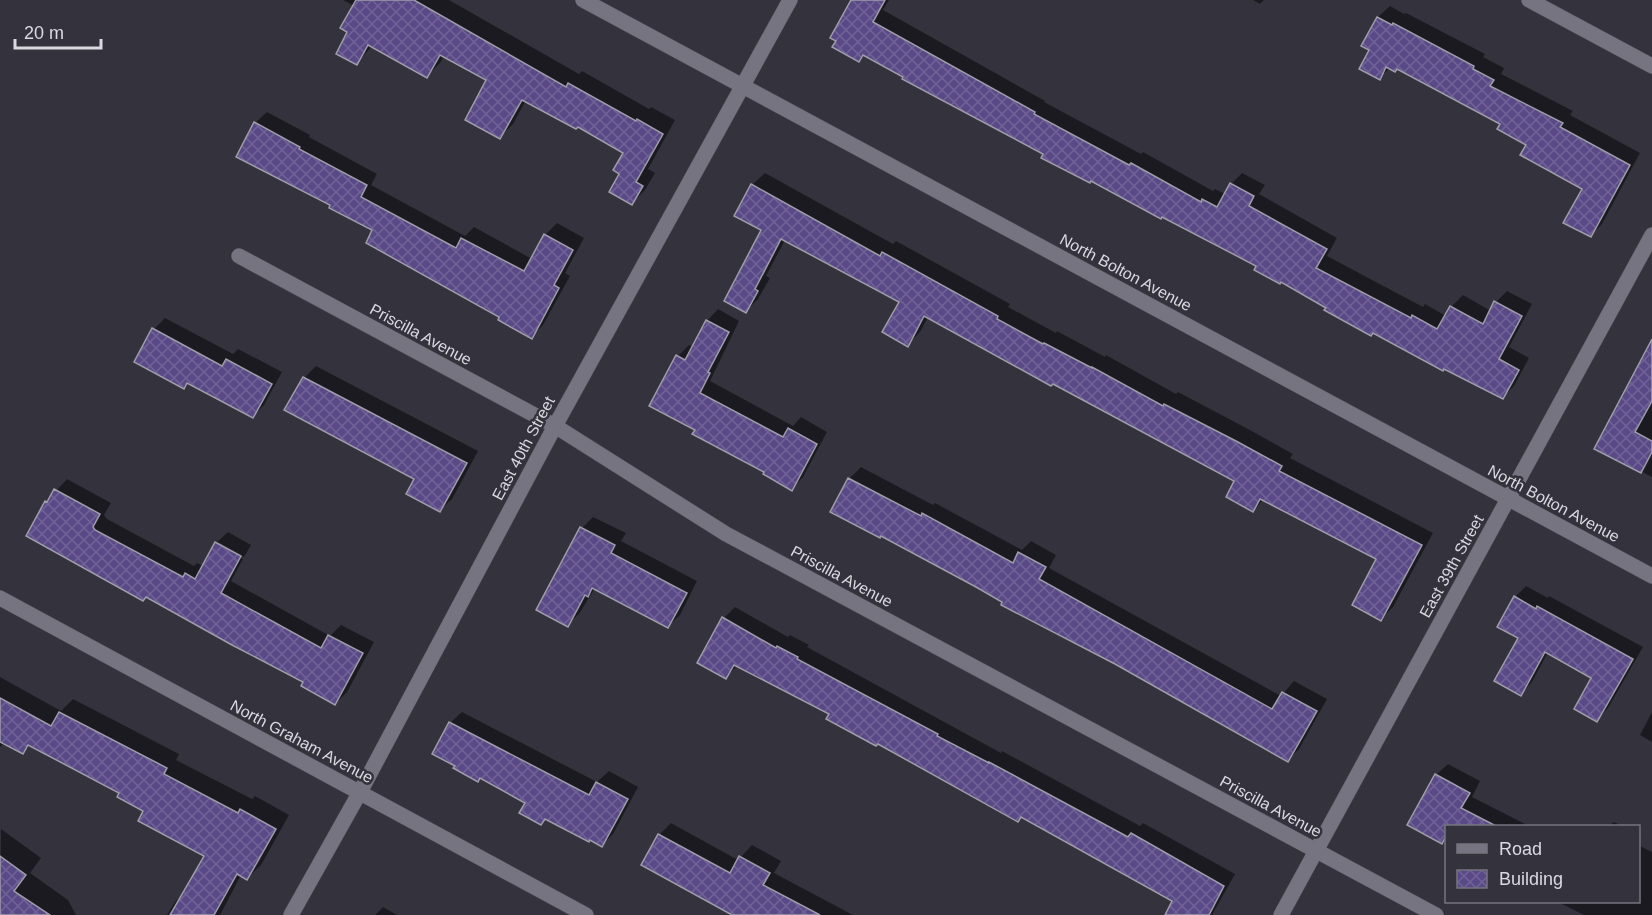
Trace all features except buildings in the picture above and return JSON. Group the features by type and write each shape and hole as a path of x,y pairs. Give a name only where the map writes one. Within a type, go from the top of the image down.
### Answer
{"street":[{"name":"North Bolton Avenue","path":"583,0 1652,576"},
{"name":"East 40th Street","path":"291,915 360,792 555,426 790,0"},
{"path":"1529,0 1652,66"},
{"name":"East 39th Street","path":"1281,915 1652,235"},
{"name":"Priscilla Avenue","path":"239,256 555,426 726,534 1436,915"},
{"name":"North Graham Avenue","path":"0,598 586,915"}]}
